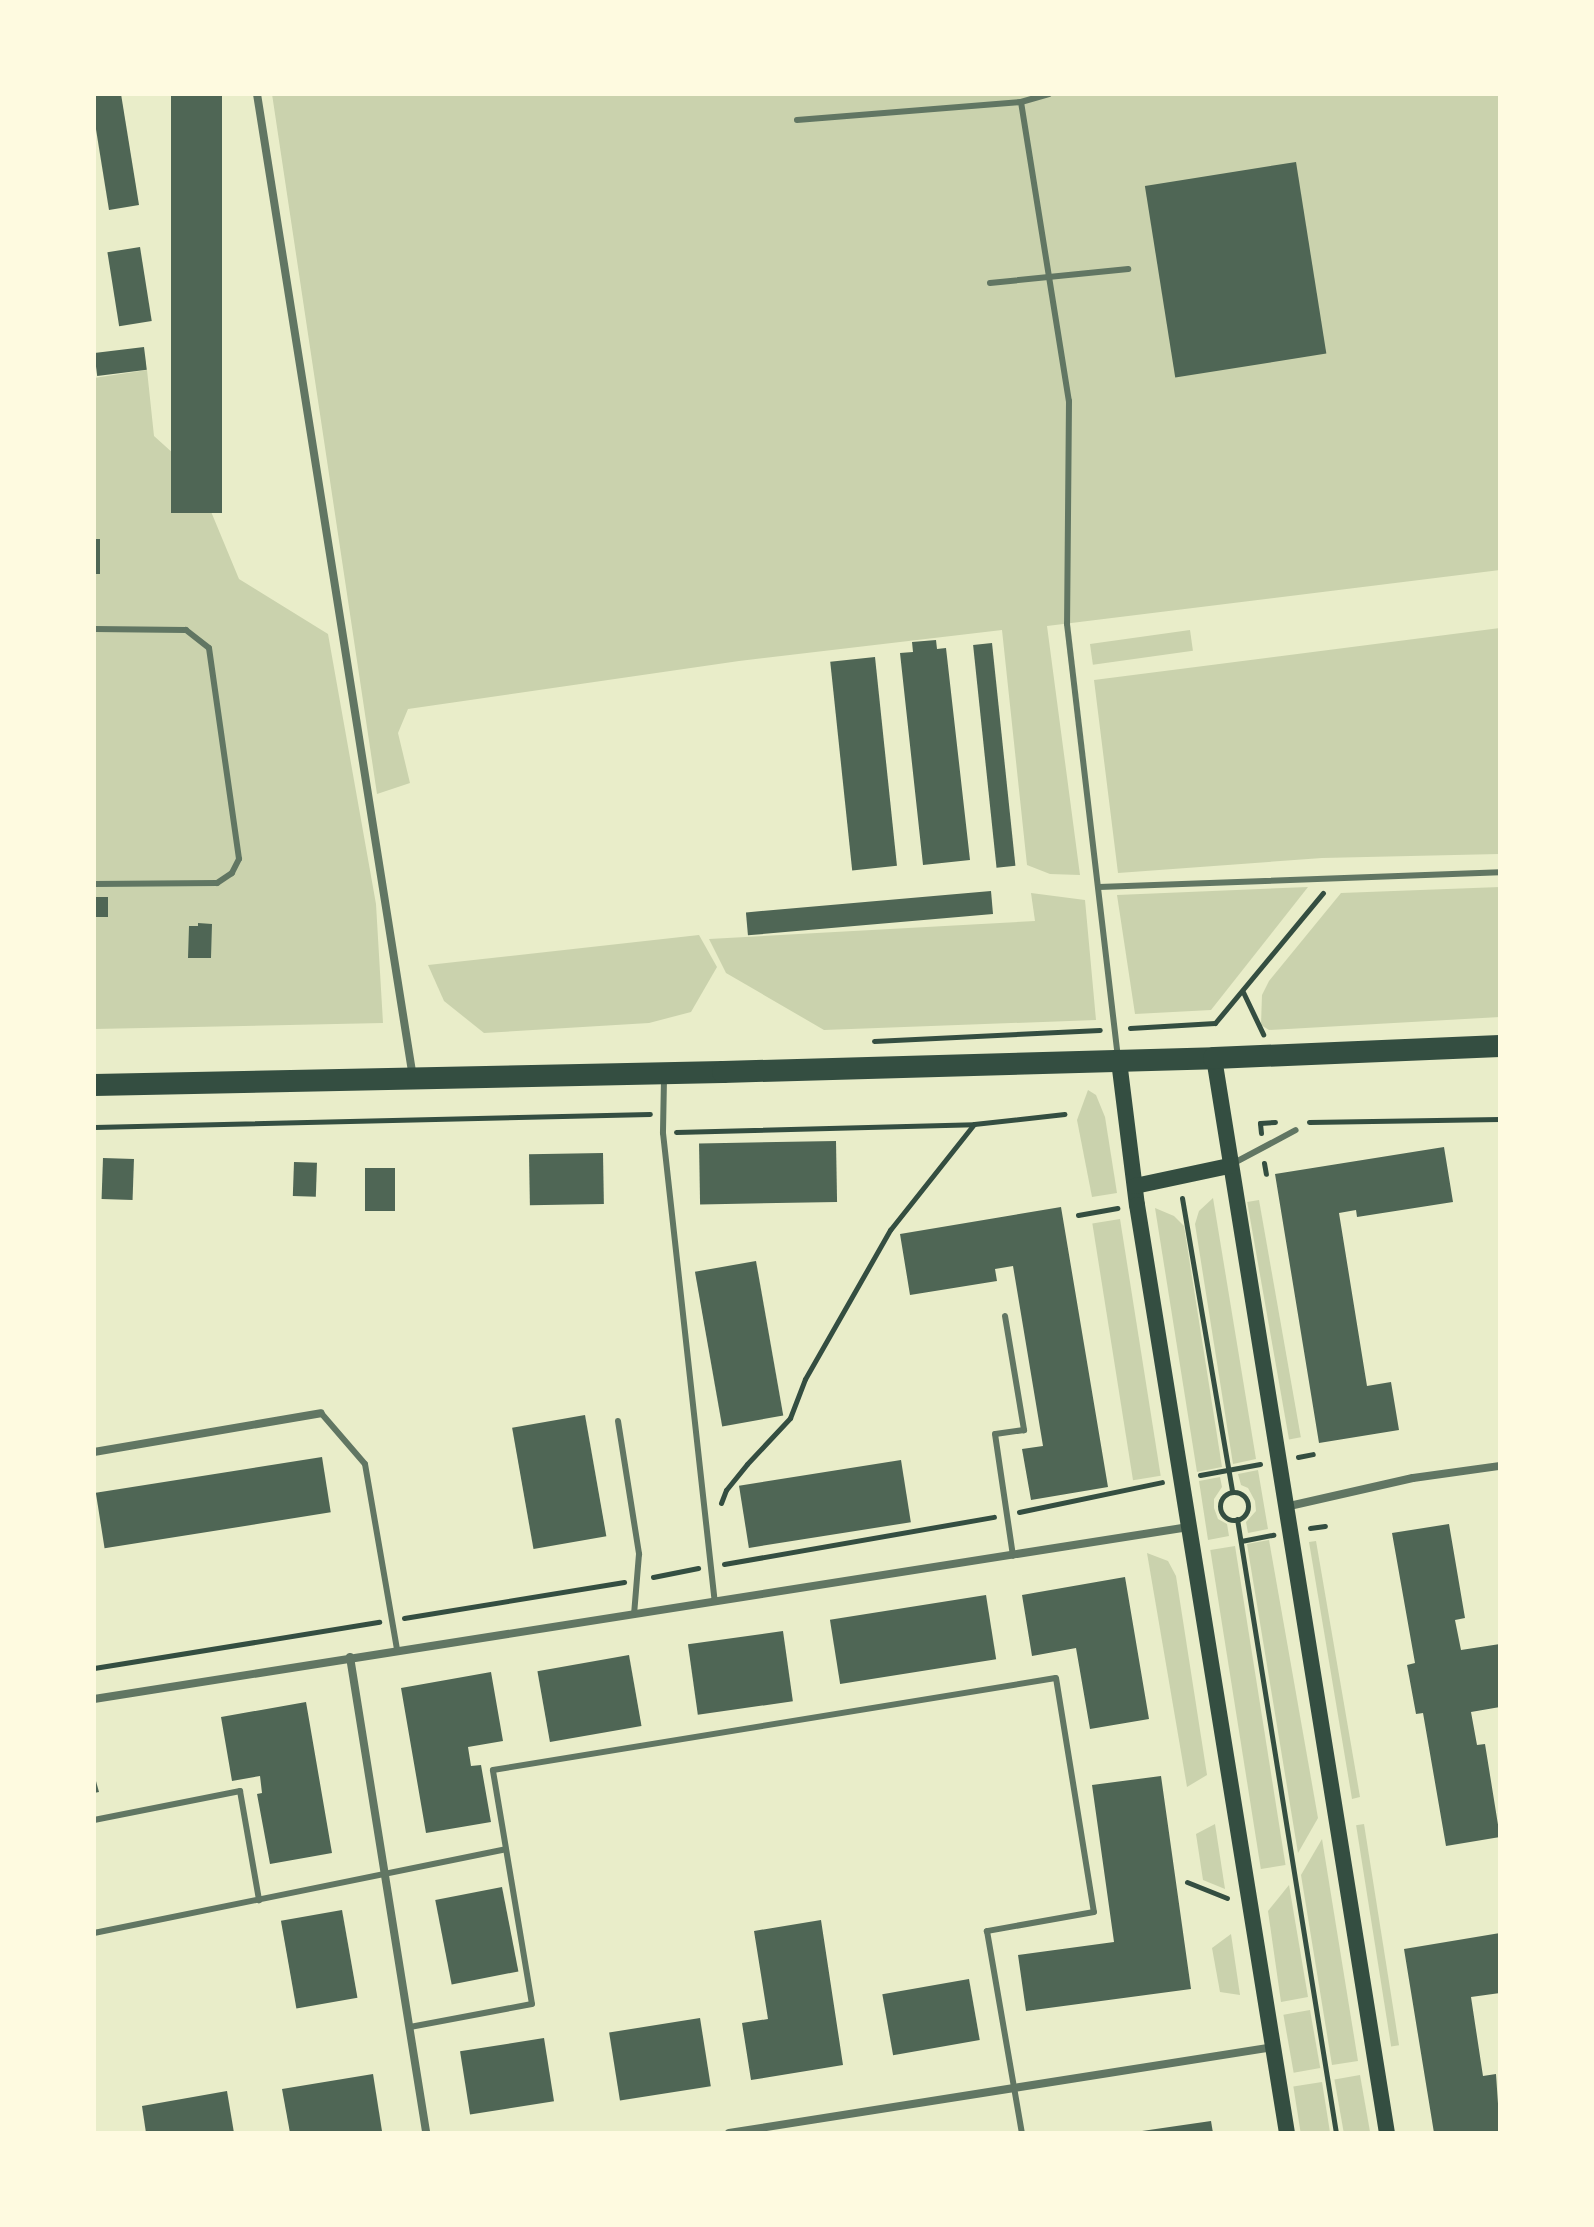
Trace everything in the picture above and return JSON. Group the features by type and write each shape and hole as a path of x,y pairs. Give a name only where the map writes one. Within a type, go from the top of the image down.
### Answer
{"highway":[{"path":"94,1085 664,1074 1214,1058 1500,1046"}],"main road":[{"path":"1214,1058 1387,2133"},
{"path":"1119,1061 1137,1205 1287,2133"},
{"path":"1135,1186 1229,1166"}],"street":[{"path":"257,94 414,1079"},
{"path":"94,1452 321,1413"},
{"path":"1284,1507 1413,1478 1500,1466"},
{"path":"94,1699 1189,1527"},
{"path":"350,1657 426,2133"},
{"path":"729,2133 1274,2047"}],"lane":[{"path":"797,120 1021,102 1049,94"},
{"path":"1021,102 1069,401 1067,629 1119,1061"},
{"path":"990,283 1128,269"},
{"path":"94,629 186,630 209,648 239,859 232,873 217,883 94,884"},
{"path":"1099,887 1500,872"},
{"path":"664,1074 663,1133 715,1601"},
{"path":"1229,1166 1296,1130"},
{"path":"1005,1316 1024,1430 995,1434 1013,1556"},
{"path":"321,1413 365,1464 397,1650"},
{"path":"618,1421 639,1554 634,1615"},
{"path":"410,2027 532,2004 493,1770 1056,1678 1094,1912 987,1931 1022,2133"},
{"path":"94,1820 240,1791 259,1900"},
{"path":"94,1933 506,1849"}],"path":[{"path":"864,1041 1215,1023 1336,877"},
{"path":"1243,992 1263,1034"},
{"path":"94,1127 663,1114"},
{"path":"663,1133 974,1124 1064,1114"},
{"path":"1305,1122 1500,1119"},
{"path":"1260,1123 1290,1122"},
{"path":"706,1541 726,1490 790,1418 805,1379 890,1230 974,1124"},
{"path":"1182,1198 1232,1491"},
{"path":"1078,1215 1137,1205"},
{"path":"94,1668 637,1580 1007,1515 1313,1454"},
{"path":"1232,1491 1243,1494 1248,1503 1246,1513 1237,1519 1224,1516 1220,1506 1223,1496 1232,1491"},
{"path":"1237,1519 1336,2133"},
{"path":"1187,1882 1251,1907"}],"green space":[{"path":"272,94 1500,94 1500,570 1047,626 1080,875 1050,874 1027,865 1002,630 739,661 408,709 398,733 410,783 377,794"},
{"path":"147,370 154,436 195,473 239,579 328,634 376,904 383,1023 94,1029 94,378"},
{"path":"1500,628 1499,854 1322,858 1118,873 1094,680"},
{"path":"1190,630 1193,651 1093,665 1090,644"},
{"path":"1308,887 1211,1010 1135,1014 1117,895"},
{"path":"1500,887 1500,1017 1269,1030 1261,1025 1262,995 1269,981 1341,893"},
{"path":"1031,893 1085,900 1096,1020 824,1030 726,973 709,939 1035,921"},
{"path":"699,935 717,967 691,1012 649,1023 484,1033 444,1001 428,965"},
{"path":"1088,1090 1096,1095 1105,1117 1117,1193 1092,1197 1077,1120"},
{"path":"1213,1198 1256,1459 1233,1464 1195,1224 1199,1211"},
{"path":"1259,1200 1301,1437 1289,1439 1247,1202"},
{"path":"1155,1208 1174,1216 1184,1226 1222,1467 1197,1472"},
{"path":"1120,1219 1161,1476 1133,1480 1092,1223"},
{"path":"1258,1470 1268,1529 1248,1533 1246,1522 1256,1511 1255,1501 1248,1488 1241,1485 1238,1474"},
{"path":"1220,1477 1222,1487 1214,1499 1214,1508 1218,1519 1227,1524 1229,1536 1208,1540 1199,1481"},
{"path":"1269,1540 1318,1818 1298,1853 1247,1544"},
{"path":"1316,1541 1360,1797 1352,1799 1309,1542"},
{"path":"1235,1546 1286,1865 1261,1869 1210,1550"},
{"path":"1147,1553 1168,1561 1176,1576 1207,1775 1187,1787"},
{"path":"1215,1824 1225,1889 1203,1880 1196,1834"},
{"path":"1364,1824 1399,2045 1391,2046 1356,1825"},
{"path":"1322,1839 1358,2061 1332,2065 1301,1875"},
{"path":"1289,1885 1308,1997 1281,2002 1268,1911"},
{"path":"1231,1934 1240,1995 1220,1992 1212,1948"},
{"path":"1310,2010 1320,2068 1294,2073 1283,2015"},
{"path":"1360,2075 1370,2133 1344,2133 1334,2080"},
{"path":"1322,2082 1330,2133 1301,2133 1293,2087"}],"building":[{"path":"94,94 121,94 139,205 109,210 94,117"},
{"path":"171,94 222,94 222,513 171,513"},
{"path":"1296,162 1326,354 1175,378 1145,186"},
{"path":"140,247 152,321 119,326 107,252"},
{"path":"144,347 147,370 97,376 94,353"},
{"path":"94,539 100,539 100,574 94,574"},
{"path":"936,640 937,649 946,648 970,860 923,865 900,653 913,652 912,642"},
{"path":"992,643 1015,866 997,868 973,645"},
{"path":"875,657 897,866 852,871 830,662"},
{"path":"991,891 993,914 748,935 746,912"},
{"path":"94,897 108,897 108,917 94,917"},
{"path":"198,923 212,924 211,958 188,958 189,926 198,926"},
{"path":"836,1141 837,1202 700,1204 699,1143"},
{"path":"1444,1147 1453,1202 1357,1217 1356,1210 1339,1213 1367,1386 1391,1382 1399,1430 1319,1443 1275,1174"},
{"path":"603,1153 604,1204 530,1205 529,1154"},
{"path":"103,1158 134,1159 133,1200 102,1199"},
{"path":"294,1162 317,1163 316,1197 293,1196"},
{"path":"365,1168 395,1168 395,1211 365,1211"},
{"path":"1061,1207 1108,1487 1031,1500 1022,1449 1043,1446 1013,1266 995,1269 997,1281 910,1295 900,1234"},
{"path":"756,1261 783,1416 722,1426 695,1272"},
{"path":"585,1415 606,1536 533,1549 512,1428"},
{"path":"322,1457 331,1512 105,1548 96,1493"},
{"path":"901,1460 911,1522 749,1548 739,1486"},
{"path":"1449,1524 1465,1618 1455,1620 1461,1650 1500,1644 1500,1707 1471,1712 1477,1745 1485,1744 1500,1837 1446,1846 1423,1713 1416,1714 1407,1665 1415,1663 1392,1533"},
{"path":"1125,1577 1149,1719 1090,1729 1076,1648 1032,1656 1022,1595"},
{"path":"986,1595 996,1659 840,1684 830,1620"},
{"path":"783,1631 793,1701 698,1715 688,1644"},
{"path":"629,1655 642,1726 550,1742 537,1671"},
{"path":"491,1672 503,1741 468,1747 471,1766 481,1765 491,1822 426,1833 401,1688"},
{"path":"306,1702 332,1853 270,1864 257,1794 262,1793 260,1776 232,1781 221,1717"},
{"path":"94,1774 99,1792 94,1793"},
{"path":"1161,1776 1191,1989 1026,2011 1018,1955 1114,1942 1092,1785"},
{"path":"502,1887 518,1971 452,1984 435,1900"},
{"path":"342,1910 357,1998 296,2008 281,1921"},
{"path":"821,1920 843,2065 751,2080 742,2023 768,2019 754,1931"},
{"path":"1500,1933 1500,1993 1471,1997 1483,2076 1496,2074 1500,2133 1434,2133 1404,1949"},
{"path":"969,1979 980,2040 893,2055 882,1994"},
{"path":"700,2018 711,2086 620,2101 609,2032"},
{"path":"544,2038 554,2101 470,2115 460,2051"},
{"path":"373,2074 382,2131 290,2133 282,2089"},
{"path":"227,2091 234,2133 146,2133 142,2106"},
{"path":"1211,2121 1213,2133 1142,2133 1142,2131"}]}
